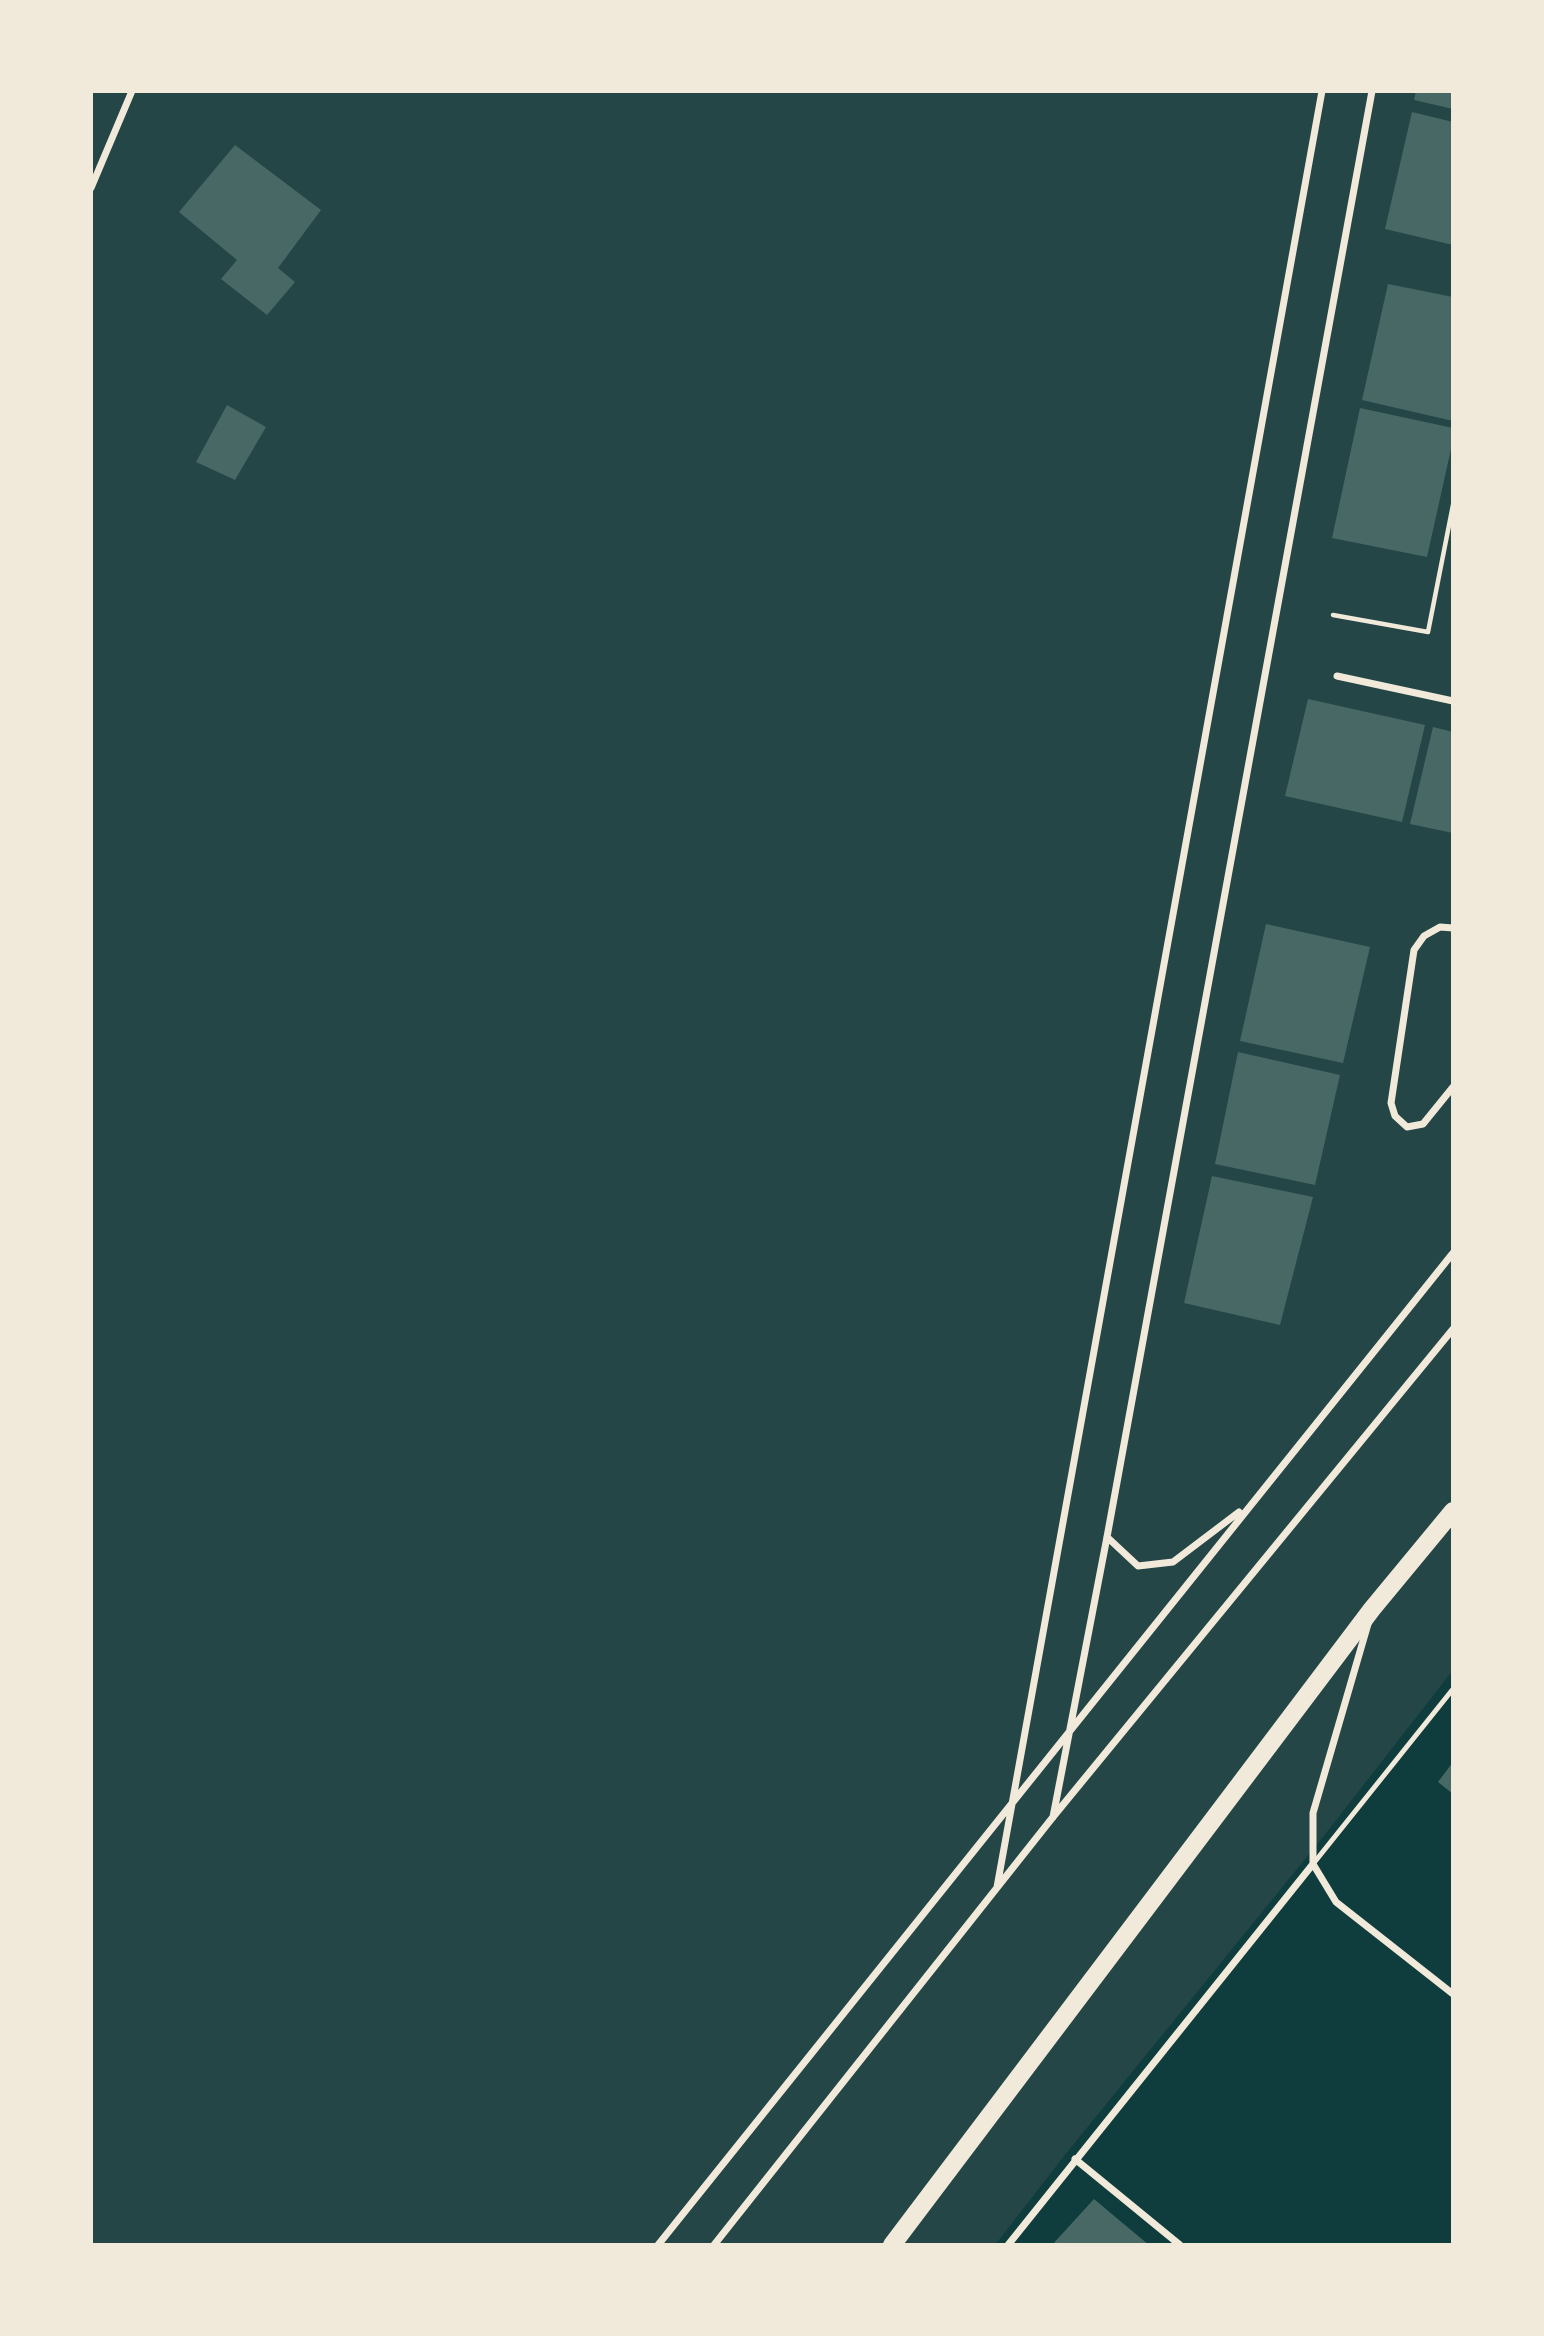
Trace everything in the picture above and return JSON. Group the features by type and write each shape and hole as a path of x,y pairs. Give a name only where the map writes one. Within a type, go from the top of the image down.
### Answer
{"main road":[{"path":"891,2245 1372,1609 1453,1511"}],"street":[{"path":"91,188 132,91"},
{"path":"997,1887 1321,91"},
{"path":"1053,1817 1107,1537 1372,91"},
{"path":"1337,676 1453,702"},
{"path":"1453,928 1440,928 1424,936 1415,950 1391,1103 1395,1116 1407,1127 1423,1124 1453,1087"},
{"path":"658,2245 1453,1253"},
{"path":"714,2245 1053,1817 1453,1329"},
{"path":"1107,1537 1138,1566 1172,1562 1248,1506"},
{"path":"1372,1609 1313,1813 1313,1864 1336,1902 1453,1994"},
{"path":"1008,2245 1313,1864"},
{"path":"1076,2159 1180,2245"}],"lane":[{"path":"1313,1864 1453,1689"}],"path":[{"path":"1333,615 1428,632 1453,505"}],"shaded area":[{"path":"91,91 1453,91 1453,1670 1323,1837 995,2245 91,2245"}],"building":[{"path":"1416,91 1453,91 1453,109 1414,100"},
{"path":"1412,112 1453,122 1453,245 1385,229"},
{"path":"235,145 321,210 278,268 295,282 267,315 221,279 237,260 179,212"},
{"path":"1388,284 1453,297 1453,421 1362,400"},
{"path":"227,405 266,427 235,480 196,462"},
{"path":"1360,408 1453,428 1453,440 1427,557 1332,538"},
{"path":"1308,699 1425,725 1402,822 1285,796"},
{"path":"1433,727 1453,732 1453,833 1410,824"},
{"path":"1266,924 1370,947 1343,1063 1240,1041"},
{"path":"1238,1052 1340,1075 1315,1185 1215,1164"},
{"path":"1212,1176 1313,1197 1280,1325 1184,1303"},
{"path":"1453,1762 1453,1794 1438,1782"},
{"path":"1094,2199 1119,2220 1149,2245 1052,2245"}]}
